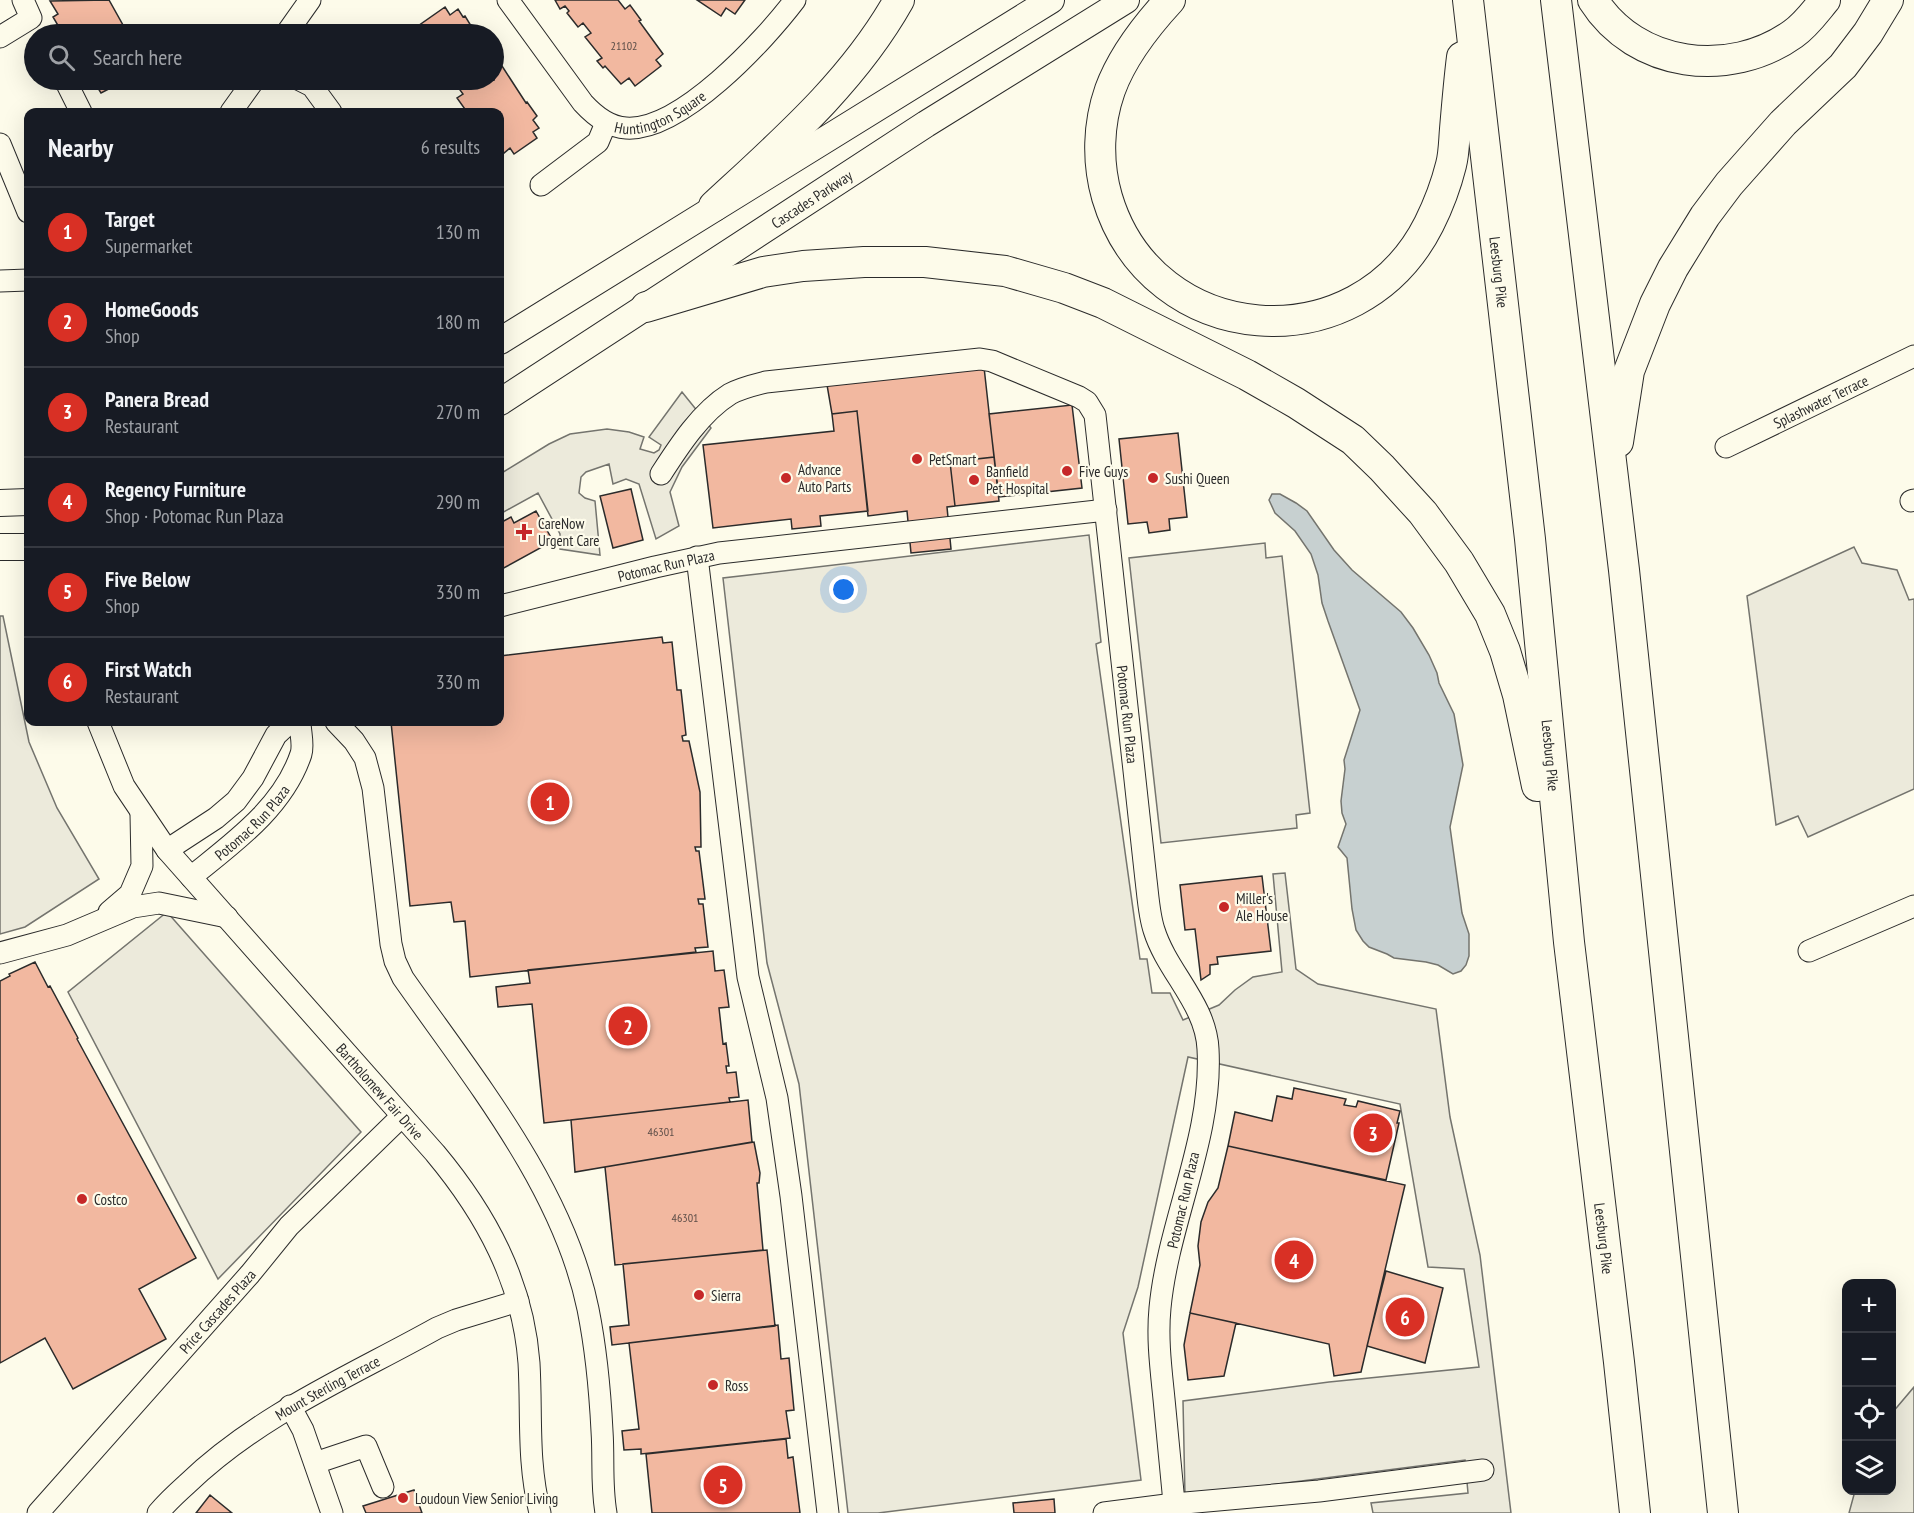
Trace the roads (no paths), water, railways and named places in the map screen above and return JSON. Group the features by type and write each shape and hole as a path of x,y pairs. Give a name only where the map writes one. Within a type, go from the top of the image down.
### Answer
{"highway":[{"path":"714,206 826,99 853,69 888,20 899,0"},
{"path":"1170,0 1133,47 1119,70 1105,108 1101,128 1101,169 1110,208 1128,244 1148,268 1170,288 1187,299 1224,315 1244,320 1274,322 1324,314 1361,298 1393,273 1419,242 1437,205 1451,164 1468,0"},
{"name":"Leesburg Pike","path":"1468,0 1530,539 1569,942 1635,1513"},
{"path":"1556,0 1624,570 1723,1513"},
{"path":"1593,0 1612,22 1628,36 1646,47 1686,60 1707,62 1739,59 1776,44 1795,33 1825,0"},
{"path":"1624,570 1614,488 1620,428 1629,371 1655,304 1673,268 1705,216 1729,184 1783,123 1843,66 1868,33 1888,0"},
{"path":"646,307 763,272 803,266 864,262 925,262 1005,271 1064,288 1102,303 1247,375 1353,440 1423,513 1471,579 1490,614 1518,695 1569,942"}],"main road":[{"path":"504,338 714,206 1051,0"},
{"name":"Cascades Parkway","path":"504,399 926,124 1126,0"},
{"path":"0,503 24,502"},
{"path":"0,547 24,547"}],"street":[{"path":"293,24 310,0"},
{"name":"Huntington Square","path":"508,0 583,103 606,123 624,129 644,127 662,121 718,82 744,59 776,25 795,0"},
{"path":"0,37 32,18"},
{"path":"70,90 79,108"},
{"path":"234,108 247,90"},
{"path":"315,90 328,108"},
{"path":"541,185 597,142 606,123"},
{"path":"0,144 24,196"},
{"path":"0,281 24,280"},
{"path":"661,474 689,434 707,414 730,394 744,388 795,378 980,359 992,361 1079,397 1092,409 1095,415 1106,510"},
{"name":"Splashwater Terrace","path":"1726,447 1913,360"},
{"name":"Potomac Run Plaza","path":"504,605 697,557 1106,510 1143,858 1153,929 1197,1010 1206,1032 1208,1051 1206,1106 1160,1308 1159,1339 1174,1508"},
{"path":"697,557 748,977 777,1098 791,1196 828,1513"},
{"name":"Bartholomew Fair Drive","path":"100,726 124,786 167,850 402,1116 454,1176 476,1206 510,1274 524,1326 528,1361 531,1467 540,1513"},
{"name":"Potomac Run Plaza","path":"167,850 216,818 236,801 253,778 276,735 286,726"},
{"name":"Potomac Run Plaza","path":"191,877 239,838 272,805 302,752 300,726"},
{"path":"340,726 354,741 365,758 373,788 391,944 395,961 403,978 511,1133 535,1172 575,1262 588,1307 596,1351 602,1433 602,1488 606,1513"},
{"path":"100,921 130,894 142,866 143,838 140,811"},
{"path":"0,953 67,935 133,907 159,903 227,917"},
{"path":"1809,951 1914,906"},
{"name":"Price Cascades Plaza","path":"38,1513 250,1274 289,1226 402,1116"},
{"name":"Mount Sterling Terrace","path":"158,1513 228,1448 290,1406 437,1328 518,1301"},
{"path":"290,1406 303,1430 332,1513"},
{"path":"315,1463 366,1446 383,1487"},
{"path":"1104,1513 1174,1508 1482,1470"}],"place":[{"name":"PetSmart","path":"917,459"},
{"name":"Five Guys","path":"1067,471"},
{"name":"Advance Auto Parts","path":"786,478"},
{"name":"Sushi Queen","path":"1153,478"},
{"name":"Banfield Pet Hospital","path":"974,480"},
{"name":"CareNow Urgent Care","path":"524,532"},
{"name":"Target","path":"550,802"},
{"name":"Miller's Ale House","path":"1224,907"},
{"name":"HomeGoods","path":"628,1026"},
{"name":"Panera Bread","path":"1373,1133"},
{"name":"Costco","path":"82,1199"},
{"name":"Regency Furniture","path":"1294,1260"},
{"name":"Sierra","path":"699,1295"},
{"name":"First Watch","path":"1405,1317"},
{"name":"Ross","path":"713,1385"},
{"name":"Five Below","path":"723,1485"},
{"name":"Loudoun View Senior Living","path":"403,1498"}]}
